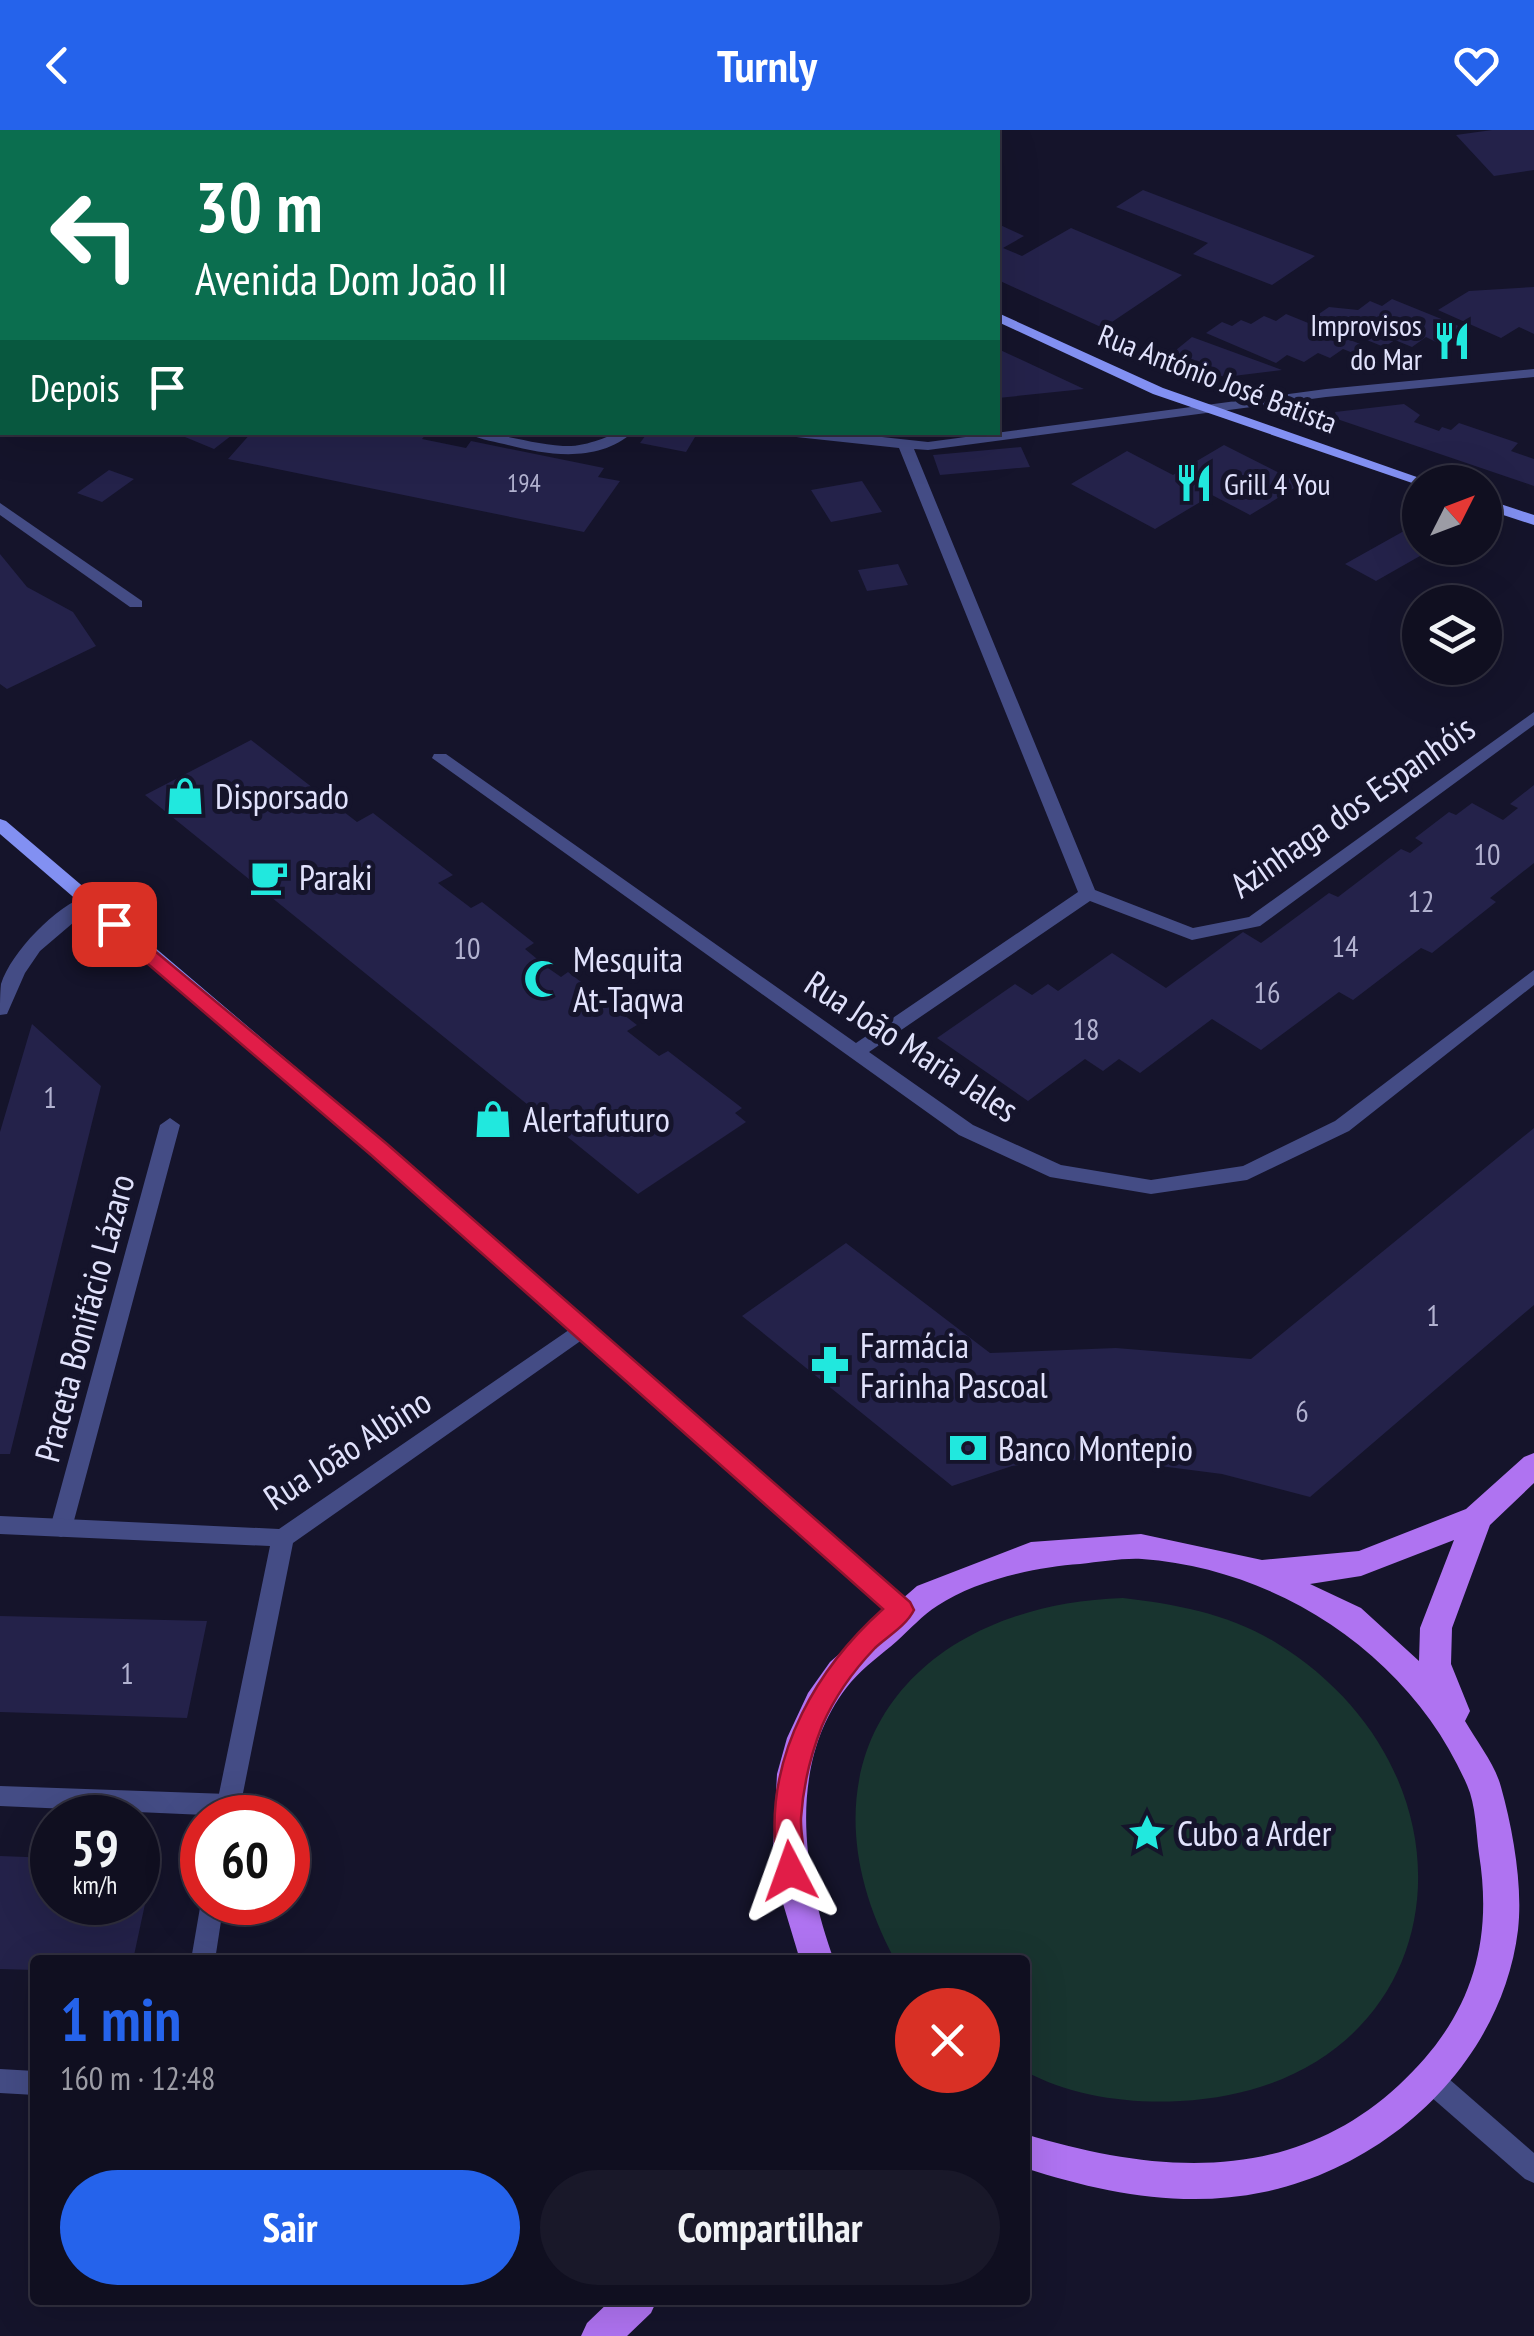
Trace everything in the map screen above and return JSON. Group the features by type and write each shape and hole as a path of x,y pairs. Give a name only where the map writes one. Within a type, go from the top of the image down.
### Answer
{"main road":[{"name":"Rua António José Batista","path":"1000,318 1205,408 1402,475"},
{"path":"1502,510 1534,520"},
{"path":"0,825 901,1610"},
{"path":"1256,1569 1309,1571 1360,1563 1477,1518 1534,1465"},
{"path":"1030,2153 1070,2167 1137,2181 1206,2182 1272,2173 1333,2152 1386,2120 1432,2080 1467,2033 1491,1981 1503,1925 1504,1867 1494,1813 1434,1664 1440,1612 1477,1518"},
{"path":"815,1955 802,1923 790,1871 787,1820 795,1770 810,1723 834,1680 864,1642 901,1610 952,1578 1008,1558 1068,1546 1130,1544 1194,1551 1256,1569 1310,1594 1360,1626 1443,1709 1472,1759"},
{"path":"600,2336 633,2305"}],"street":[{"path":"817,435 928,446 1205,408 1534,372"},
{"path":"491,435 588,451 611,445 623,435"},
{"path":"856,1052 1088,894 906,444"},
{"path":"0,508 136,604"},
{"name":"Azinhaga dos Espanhóis","path":"1088,894 1192,934 1254,922 1534,717"},
{"name":"Rua João Maria Jales","path":"440,758 966,1130 1057,1172 1151,1187 1247,1173 1342,1126 1534,976"},
{"path":"0,1008 13,973 40,934 88,901"},
{"name":"Praceta Bonifácio Lázaro","path":"61,1528 170,1125"},
{"name":"Rua João Albino","path":"0,1525 283,1538 582,1329"},
{"path":"230,1795 283,1538"},
{"path":"0,1796 180,1808"},
{"path":"204,1955 208,1925"},
{"path":"1432,2080 1534,2170"},
{"path":"0,2082 30,2082"}],"green space":[{"path":"1123,1598 1201,1612 1257,1632 1346,1700 1393,1769 1416,1843 1415,1917 1390,1985 1343,2042 1272,2083 1161,2102 1100,2096 1061,2087 1030,2074 1030,1955 893,1955 865,1888 856,1820 864,1760 889,1707 929,1663 982,1630 1048,1607"}],"building":[{"path":"1534,130 1534,170 1494,176 1456,135"},
{"path":"1143,190 1315,256 1272,285 1193,254 1208,243 1116,207"},
{"path":"1000,225 1024,236 1003,248 1022,256 1071,228 1182,275 1103,328 1000,281"},
{"path":"1534,287 1534,334 1519,327 1501,338 1438,310 1469,291"},
{"path":"1392,299 1471,331 1461,338 1450,334 1438,343 1426,337 1412,347 1395,340 1384,347 1313,318 1329,307 1358,310 1370,301 1382,306"},
{"path":"1286,314 1365,346 1353,353 1343,349 1330,358 1318,353 1304,362 1287,355 1276,363 1206,333 1222,322 1232,326 1241,320 1251,324 1264,316 1276,321"},
{"path":"1192,337 1282,370 1225,377 1165,359"},
{"path":"1000,350 1084,389 1000,398"},
{"path":"1404,404 1420,415 1414,422 1439,431 1442,427 1451,430 1459,423 1518,443 1511,451 1534,459 1534,486 1502,475 1502,465 1472,465 1337,419 1335,412"},
{"path":"180,435 232,435 214,449"},
{"path":"249,435 425,435 422,439 466,448 471,441 604,468 598,477 620,481 584,532 228,459"},
{"path":"646,435 696,435 686,452 640,443"},
{"path":"1224,445 1301,484 1250,515 1212,495 1155,529 1071,484 1127,451 1173,475"},
{"path":"1021,447 1030,467 940,475 933,455"},
{"path":"109,470 134,479 102,502 77,493"},
{"path":"862,481 882,512 831,522 811,490"},
{"path":"1402,532 1404,565 1376,581 1345,564"},
{"path":"0,554 27,587 73,612 96,646 7,689 0,684"},
{"path":"898,564 908,585 867,591 858,570"},
{"path":"251,740 357,822 373,813 453,875 438,883 471,908 482,902 534,943 525,949 561,977 568,972 637,1025 627,1031 659,1056 668,1051 742,1108 735,1113 746,1122 638,1194 145,795"},
{"path":"1534,785 1534,863 1490,898 1496,902 1432,953 1421,948 1353,1000 1339,992 1261,1050 1212,1019 1140,1073 1119,1059 1103,1071 1085,1059 1028,1101 937,1038 1015,984 1032,995 1048,984 1058,991 1112,953 1166,988 1243,932 1261,943 1329,893 1338,897 1401,849 1410,853 1423,843 1415,838 1449,812 1456,815 1472,803 1503,820 1518,808 1510,804"},
{"path":"32,1024 101,1086 10,1454 0,1454 0,1132"},
{"path":"1534,1128 1534,1305 1310,1497 1222,1474 1121,1461 1064,1460 1012,1466 952,1486 742,1316 846,1243 990,1353 1116,1348 1251,1359"},
{"path":"0,1616 207,1621 187,1718 0,1712"},
{"path":"0,1856 30,1857 30,1925 140,1925 134,1955 30,1955 30,1970 0,1969"}],"place":[{"name":"Improvisos do Mar","path":"1452,341"},
{"name":"Grill 4 You","path":"1194,483"},
{"name":"Disporsado","path":"185,796"},
{"name":"Paraki","path":"269,877"},
{"name":"Mesquita At-Taqwa","path":"543,979"},
{"name":"Alertafuturo","path":"493,1119"},
{"name":"Farmácia Farinha Pascoal","path":"830,1365"},
{"name":"Banco Montepio","path":"968,1448"},
{"name":"Cubo a Arder","path":"1147,1833"}],"route":[{"path":"114,924 379,1149 901,1610 864,1642 834,1680 810,1723 795,1770 787,1820 790,1871"}]}
